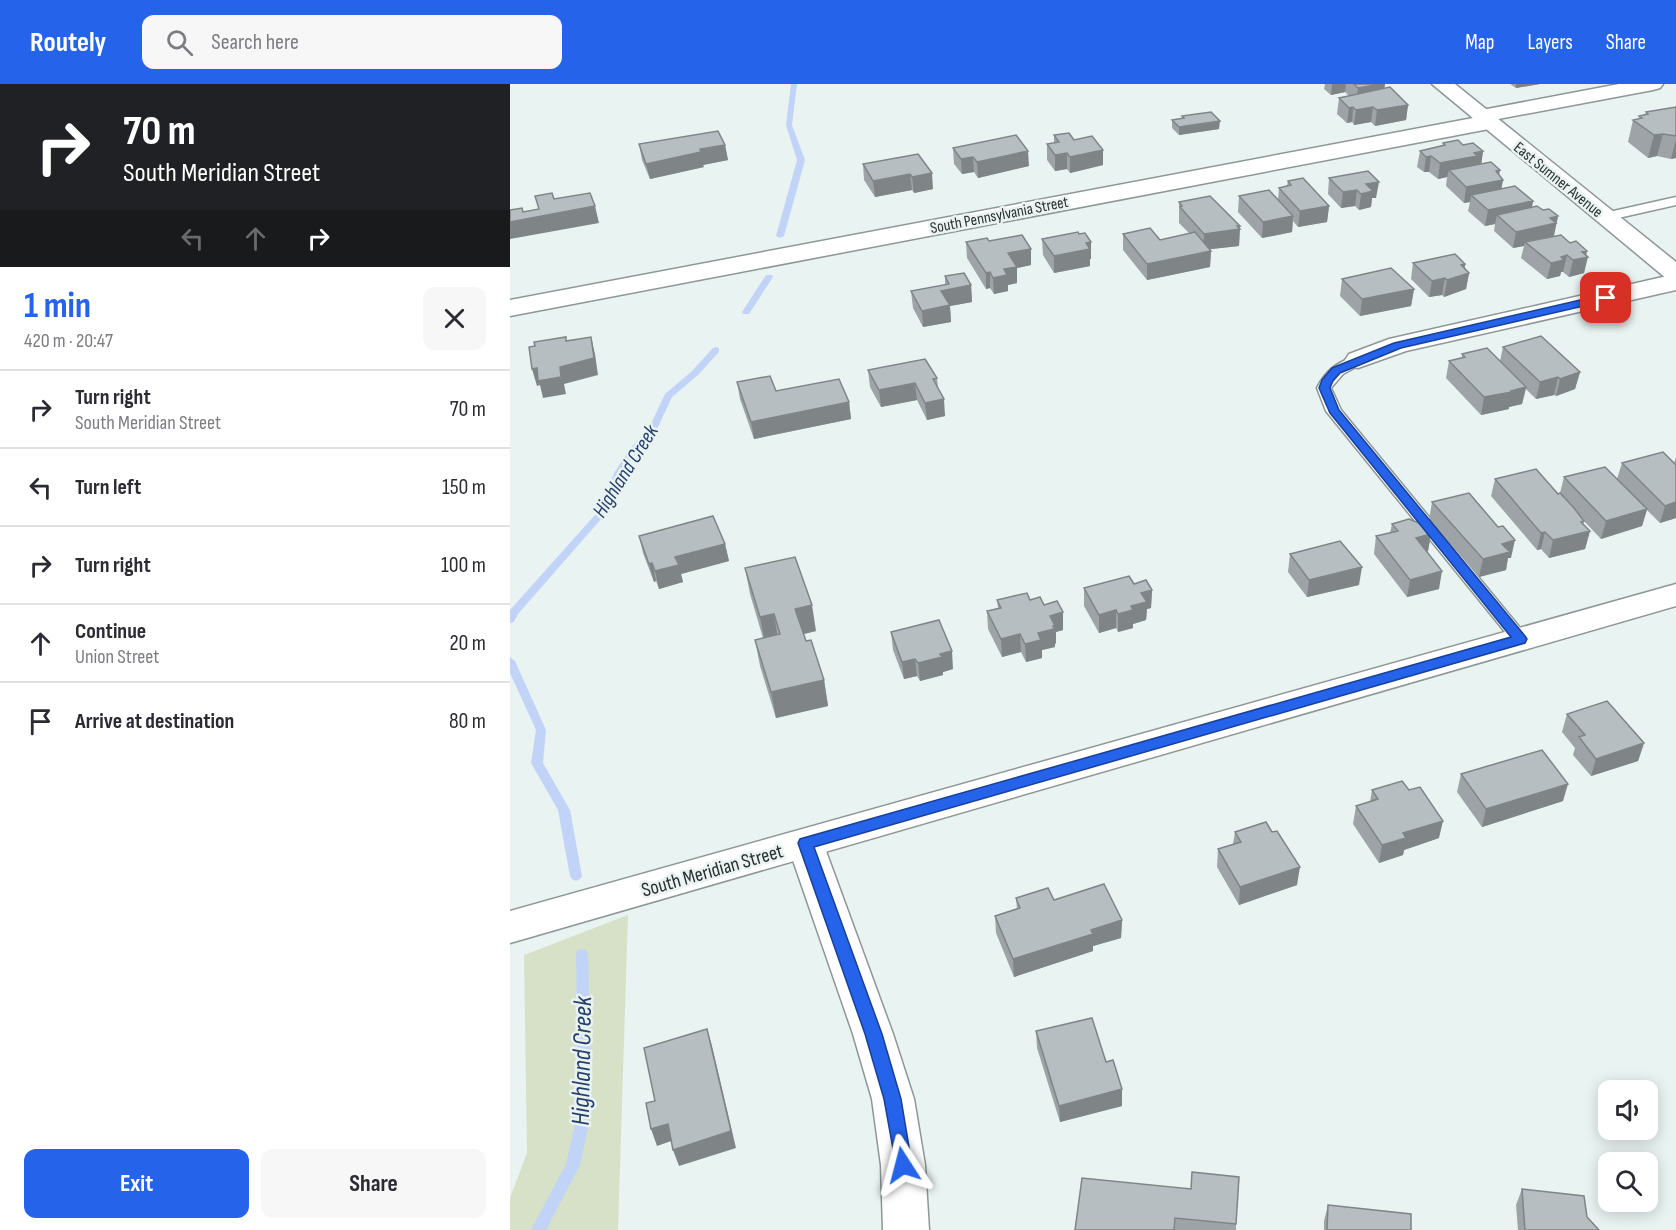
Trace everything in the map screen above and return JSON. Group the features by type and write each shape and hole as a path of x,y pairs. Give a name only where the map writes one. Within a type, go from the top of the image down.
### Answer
{"street":[{"name":"East Sumner Avenue","path":"1442,84 1676,274"},
{"name":"South Pennsylvania Street","path":"510,308 1485,119 1653,84"},
{"path":"1358,360 1398,345 1676,282"},
{"name":"South Meridian Street","path":"510,927 1676,595"},
{"path":"805,843 873,1034 893,1099 903,1165 906,1230"}],"lane":[{"path":"1605,217 1676,201"},
{"path":"1358,360 1336,371 1324,388 1334,411 1520,639"}],"green space":[{"path":"628,915 618,1230 510,1230 510,1198 527,1153 524,955"}],"building":[{"path":"1354,84 1381,84 1358,88"},
{"path":"1390,87 1408,105 1377,110 1373,107 1356,110 1353,107 1349,108 1339,98"},
{"path":"1676,107 1676,136 1654,135 1633,120 1642,118 1639,116 1648,114 1646,112"},
{"path":"1211,112 1220,121 1179,127 1172,120 1184,118 1182,116"},
{"path":"718,131 725,145 700,149 701,152 646,164 639,144"},
{"path":"1069,133 1074,140 1092,136 1103,150 1070,157 1067,153 1055,155 1047,144 1059,142 1054,135"},
{"path":"1016,135 1028,151 977,162 973,157 961,159 953,148"},
{"path":"1458,140 1463,145 1473,143 1483,151 1474,153 1477,156 1440,163 1431,156 1426,157 1420,151 1445,145 1443,143"},
{"path":"918,154 932,173 912,177 910,174 873,181 863,164"},
{"path":"1491,162 1500,170 1496,171 1503,180 1466,187 1449,170"},
{"path":"1368,171 1379,182 1366,184 1373,191 1361,194 1357,190 1343,192 1329,178"},
{"path":"1303,178 1329,206 1300,211 1279,188 1291,185 1288,181"},
{"path":"1515,186 1533,201 1488,210 1471,195"},
{"path":"1269,190 1293,216 1263,222 1239,196"},
{"path":"552,193 554,199 590,193 595,206 510,222 510,210 522,208 523,212 539,209 535,196"},
{"path":"1210,196 1240,226 1237,226 1240,229 1204,234 1180,207 1182,206 1179,202"},
{"path":"1537,206 1543,210 1549,209 1558,216 1550,218 1556,223 1516,232 1497,215"},
{"path":"1150,228 1160,240 1195,232 1211,251 1147,264 1123,234"},
{"path":"1078,232 1079,234 1085,233 1091,242 1086,243 1090,249 1054,256 1042,239"},
{"path":"1022,235 1031,249 1008,253 1017,267 1004,269 1007,275 993,278 990,272 986,273 966,242 987,238 989,241"},
{"path":"1561,235 1570,243 1576,241 1587,251 1582,252 1588,257 1573,260 1567,255 1561,257 1564,260 1551,263 1525,242"},
{"path":"1455,254 1465,264 1461,265 1469,273 1447,280 1445,278 1432,281 1413,263"},
{"path":"1391,268 1414,289 1362,299 1342,279"},
{"path":"964,273 971,285 941,291 950,305 922,311 911,291 949,284 945,276"},
{"path":"1541,336 1580,372 1560,379 1558,377 1540,382 1503,347"},
{"path":"566,337 566,341 591,337 594,358 560,367 561,377 538,381 537,368 532,369 529,347 535,346 534,342"},
{"path":"1487,348 1526,387 1484,397 1449,361 1465,357 1462,354"},
{"path":"925,359 937,378 933,379 944,399 925,403 915,383 879,390 868,370"},
{"path":"770,376 776,391 839,379 849,402 751,422 737,382"},
{"path":"1663,452 1676,465 1676,502 1665,506 1622,463"},
{"path":"1605,467 1647,509 1606,521 1564,477"},
{"path":"1536,469 1574,508 1584,521 1581,522 1590,531 1553,540 1545,532 1541,533 1495,479"},
{"path":"1469,493 1498,527 1503,526 1515,540 1502,544 1510,552 1483,559 1432,502"},
{"path":"713,516 725,544 675,557 679,565 655,571 652,563 649,564 639,536"},
{"path":"1409,519 1424,525 1431,534 1416,538 1442,571 1410,580 1376,536 1398,531 1392,524"},
{"path":"1340,541 1362,567 1309,580 1290,554"},
{"path":"795,557 812,605 795,609 806,641 811,640 824,680 771,692 755,640 780,634 774,614 760,617 745,568"},
{"path":"1129,576 1134,584 1146,580 1152,590 1141,593 1147,602 1131,606 1133,610 1118,614 1116,610 1099,615 1084,588"},
{"path":"1027,593 1030,600 1040,597 1044,605 1057,601 1063,612 1050,616 1055,626 1053,626 1054,629 1038,633 1041,640 1025,644 1020,634 1001,639 987,611 1001,608 997,600"},
{"path":"939,620 952,651 940,654 942,657 918,663 915,659 902,662 891,632"},
{"path":"1607,701 1644,743 1596,759 1579,737 1585,735 1567,714"},
{"path":"1542,750 1568,784 1486,809 1461,774"},
{"path":"1402,781 1409,790 1420,787 1443,821 1403,833 1406,838 1382,845 1356,806 1378,799 1372,790"},
{"path":"1266,822 1272,832 1277,831 1300,867 1240,887 1218,849 1241,842 1235,832"},
{"path":"1104,884 1122,920 1091,930 1093,934 1013,959 995,916 1020,908 1016,898 1048,888 1054,900"},
{"path":"1092,1018 1106,1062 1113,1060 1122,1089 1059,1106 1036,1031"},
{"path":"707,1029 731,1131 673,1150 668,1124 651,1129 646,1103 655,1101 644,1048"},
{"path":"1192,1172 1239,1177 1236,1224 1175,1218 1174,1230 1075,1230 1082,1178 1191,1189"},
{"path":"1522,1189 1584,1196 1587,1217 1599,1230 1525,1230"},
{"path":"1328,1205 1411,1214 1411,1230 1327,1230"}],"waterway":[{"name":"Highland Creek","path":"780,236 801,160 789,125 794,84"},
{"name":"Highland Creek","path":"746,312 769,277"},
{"name":"Highland Creek","path":"510,620 514,612 606,508 619,473 633,451 654,427 668,396 695,373 716,350"},
{"name":"Highland Creek","path":"510,661 541,730 537,763 564,810 576,876"},
{"name":"Highland Creek","path":"538,1230 573,1165 585,1110 582,954"}],"route":[{"path":"903,1165 893,1099 873,1034 805,843 1520,639 1334,411 1324,388 1336,371 1398,345 1606,298"}]}
